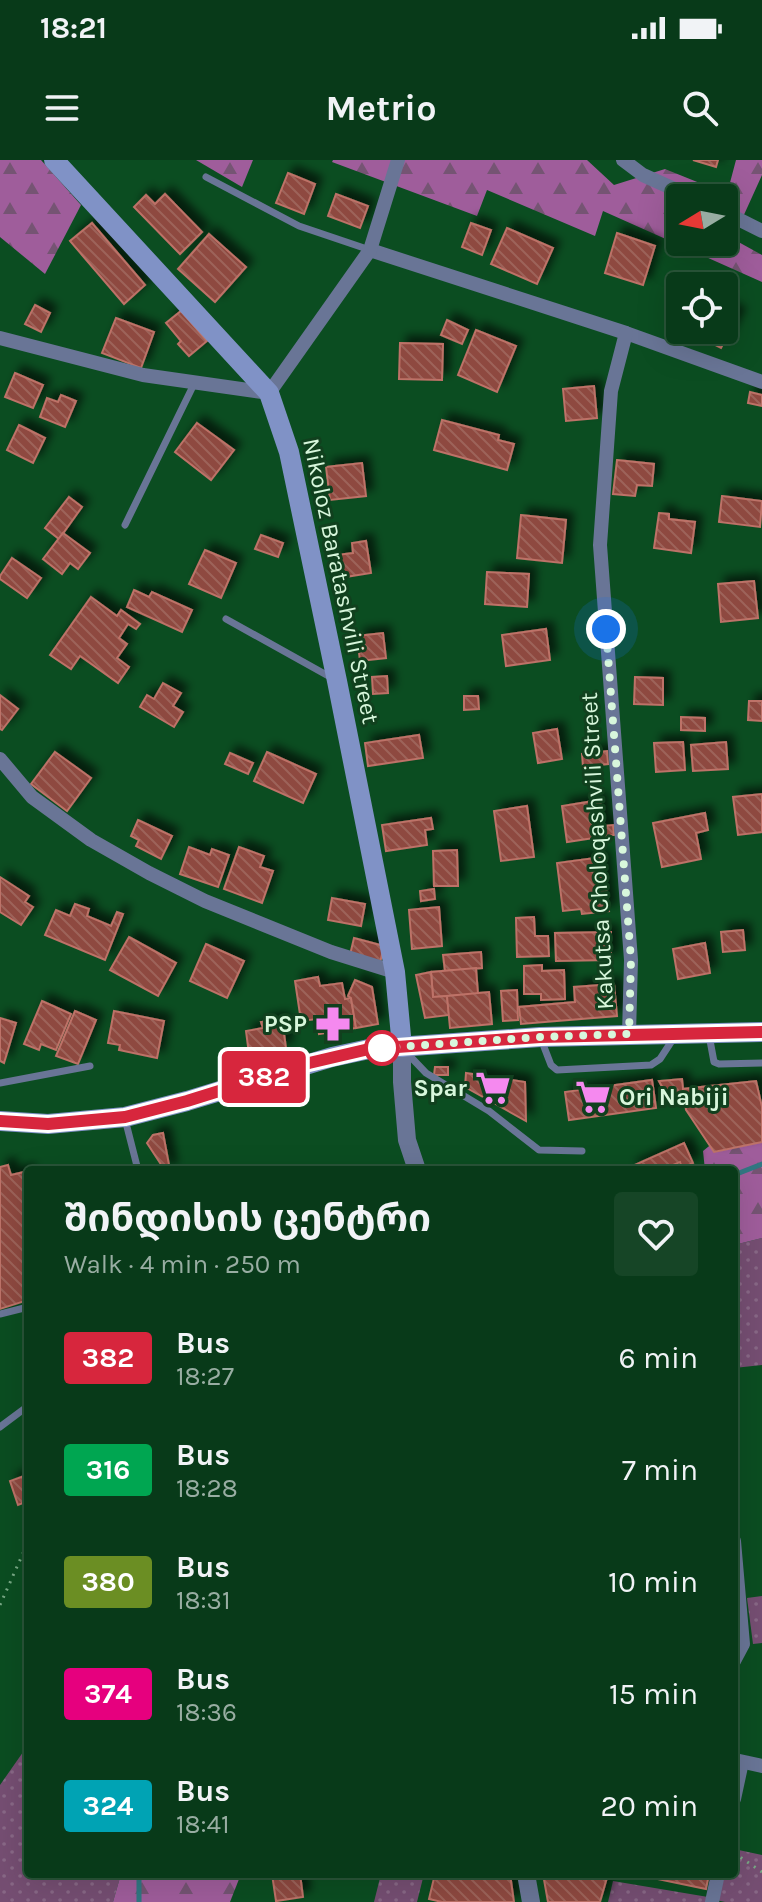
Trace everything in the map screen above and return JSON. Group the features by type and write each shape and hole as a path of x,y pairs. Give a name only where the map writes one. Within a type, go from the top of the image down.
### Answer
{"main road":[{"path":"54,160 269,393"},
{"name":"Nikoloz Baratashvili Street","path":"269,393 289,452 337,681 395,972 402,1047"},
{"path":"0,1121 62,1123 125,1117 369,1049 540,1037 762,1032"}],"street":[{"path":"0,338 143,375 269,393 370,250 398,160"},
{"path":"623,160 643,175 666,185"},
{"path":"738,219 762,231"},
{"path":"370,250 626,333 762,382"},
{"name":"Kakutsa Choloqashvili Street","path":"626,333 611,391 600,545 631,960 629,1034"},
{"path":"0,759 32,797 91,840 149,873 205,901 331,952 395,972"},
{"path":"402,1047 407,1140 416,1166"},
{"path":"738,1587 743,1644 738,1653"},
{"path":"738,1761 762,1766"},
{"path":"527,1878 531,1902"},
{"path":"712,1902 717,1878"}],"lane":[{"path":"206,177 299,226 370,250"},
{"path":"125,525 195,382"},
{"path":"226,619 337,681"},
{"path":"540,1037 551,1065 557,1070 651,1065 660,1059 677,1033"},
{"path":"709,1033 714,1062 762,1063"},
{"path":"402,1047 426,1073 489,1111 539,1150 582,1151"},
{"path":"0,1083 90,1066"},
{"path":"125,1117 137,1166"},
{"path":"0,1314 24,1308"},
{"path":"0,1427 24,1409"}],"path":[{"path":"0,1605 24,1551"},
{"path":"738,1856 762,1872"}],"shaded area":[{"path":"762,1238 762,1365 738,1368 738,1244"},
{"path":"762,1596 762,1643 753,1644 747,1598"},
{"path":"24,1751 24,1878 120,1878 113,1902 0,1902 0,1785"},
{"path":"738,1850 762,1855 762,1902 716,1900 721,1878 738,1878"},
{"path":"380,1878 423,1878 417,1902 374,1902"},
{"path":"613,1881 708,1897 707,1902 608,1902"}],"green space":[{"path":"0,160 41,160 81,205 45,274 0,237"},
{"path":"196,160 253,160 242,187"},
{"path":"587,160 614,185 665,169 702,184 666,184 666,239 603,211 595,236 487,190 477,216 332,162"},
{"path":"736,160 762,160 762,175 738,228 738,184 730,184"},
{"path":"738,242 762,255 762,282 704,256 738,256"},
{"path":"762,1122 762,1238 738,1244 738,1166 705,1166 703,1151 729,1130"},
{"path":"120,1878 239,1878 230,1902 113,1902"}],"building":[{"path":"693,160 718,160 716,167"},
{"path":"288,173 315,184 304,214 276,203"},
{"path":"165,194 202,232 180,254 134,207 146,195 155,204"},
{"path":"336,194 368,206 360,228 328,216"},
{"path":"92,223 145,285 124,304 70,241"},
{"path":"471,223 491,230 482,255 462,247"},
{"path":"507,228 553,248 537,284 491,264"},
{"path":"617,233 655,246 643,285 605,273"},
{"path":"209,234 246,267 215,302 178,269"},
{"path":"35,305 50,313 41,332 25,324"},
{"path":"181,311 207,341 189,356 166,323"},
{"path":"116,318 154,332 141,368 102,353"},
{"path":"447,320 468,330 462,344 441,335"},
{"path":"476,330 516,346 497,392 458,375"},
{"path":"400,343 443,344 442,380 399,379"},
{"path":"15,373 43,385 33,408 5,397"},
{"path":"594,386 597,418 566,421 563,389"},
{"path":"750,392 762,395 762,406 748,403"},
{"path":"61,395 76,401 65,427 40,417 47,398 58,402"},
{"path":"442,420 499,435 498,440 514,444 507,470 434,450"},
{"path":"197,423 234,450 211,480 175,452"},
{"path":"19,425 45,438 33,463 7,450"},
{"path":"617,460 654,464 652,486 637,485 635,496 613,494"},
{"path":"362,463 366,496 330,500 326,467"},
{"path":"722,496 762,501 760,527 719,522"},
{"path":"69,497 82,507 59,539 45,528"},
{"path":"659,513 669,514 669,519 695,522 691,553 654,548"},
{"path":"521,515 566,520 562,563 517,558"},
{"path":"63,533 90,553 78,569 70,563 62,574 43,559"},
{"path":"261,535 283,543 278,557 255,549"},
{"path":"366,541 371,573 339,578 336,555 353,553 352,543"},
{"path":"205,550 236,563 221,598 189,584"},
{"path":"12,558 41,578 27,598 0,579"},
{"path":"487,572 529,574 527,607 485,604"},
{"path":"754,581 758,618 721,622 718,584"},
{"path":"134,590 149,597 152,592 192,610 182,632 127,607"},
{"path":"91,597 117,616 121,610 140,624 136,629 128,624 119,638 127,644 117,658 129,667 118,683 80,656 71,669 50,655"},
{"path":"546,629 550,660 506,666 502,635"},
{"path":"383,633 386,658 360,661 357,636"},
{"path":"387,676 388,693 373,694 372,677"},
{"path":"635,677 663,678 663,705 634,704"},
{"path":"163,683 181,693 173,706 183,712 174,727 140,707 147,695 154,699"},
{"path":"0,695 18,709 2,730 0,729"},
{"path":"464,696 478,696 479,709 464,710"},
{"path":"749,701 762,701 762,721 748,720"},
{"path":"681,717 705,718 705,731 681,730"},
{"path":"557,729 562,759 538,763 533,733"},
{"path":"419,735 423,758 368,766 365,743"},
{"path":"683,742 685,770 656,772 654,743"},
{"path":"726,742 728,769 693,771 691,745"},
{"path":"607,751 608,764 583,767 582,754"},
{"path":"55,752 91,778 67,811 31,784"},
{"path":"267,752 316,774 303,803 254,781"},
{"path":"230,753 253,763 248,774 225,764"},
{"path":"762,794 762,832 738,835 733,797"},
{"path":"600,800 604,826 613,825 614,835 567,842 562,806"},
{"path":"527,806 534,857 501,861 494,811"},
{"path":"705,813 708,830 696,833 701,859 662,867 653,823"},
{"path":"431,818 433,829 425,830 427,845 386,851 382,825"},
{"path":"138,820 172,836 161,859 136,846 139,840 131,836"},
{"path":"189,847 210,855 212,849 229,855 218,887 180,874"},
{"path":"239,847 264,856 260,867 273,871 262,903 224,889"},
{"path":"457,850 458,886 434,886 433,851"},
{"path":"602,857 609,911 582,914 581,909 563,911 557,863"},
{"path":"0,877 29,896 25,902 33,907 21,925 0,912"},
{"path":"434,889 435,899 421,901 420,891"},
{"path":"332,898 365,904 361,926 328,920"},
{"path":"75,904 89,909 87,916 111,926 117,912 123,914 105,960 45,935 56,910 70,916"},
{"path":"439,907 442,946 412,949 409,910"},
{"path":"534,917 535,936 548,936 549,956 517,957 516,918"},
{"path":"743,930 745,950 723,952 721,932"},
{"path":"611,932 611,960 556,961 555,933"},
{"path":"129,937 176,963 158,996 110,970"},
{"path":"354,938 384,946 380,963 350,955"},
{"path":"705,943 710,973 678,979 673,949"},
{"path":"206,944 244,961 227,998 190,981"},
{"path":"481,952 482,968 445,971 443,955"},
{"path":"542,965 542,971 564,970 565,999 541,1000 541,994 524,994 524,966"},
{"path":"476,968 478,994 433,997 431,972"},
{"path":"431,972 433,997 447,996 449,1015 425,1018 416,975"},
{"path":"318,977 320,986 342,983 345,999 351,998 356,1028 319,1034 317,1019 301,1021 295,981"},
{"path":"355,980 372,987 378,1024 356,1028 351,998 348,996"},
{"path":"614,984 617,1016 521,1024 519,1007 575,1002 574,987"},
{"path":"517,990 518,1020 503,1021 501,991"},
{"path":"489,992 492,1024 450,1028 447,996"},
{"path":"42,1001 71,1014 56,1050 41,1044 39,1050 24,1044"},
{"path":"75,1011 96,1020 78,1064 56,1056"},
{"path":"114,1011 164,1021 157,1058 119,1050 120,1045 108,1043"},
{"path":"0,1018 16,1023 4,1063 0,1061"},
{"path":"282,1019 286,1048 249,1054 246,1031 263,1028 261,1022"},
{"path":"435,1067 448,1067 448,1075 434,1075"},
{"path":"466,1073 525,1082 526,1121 465,1087"},
{"path":"682,1079 684,1098 669,1100 659,1081"},
{"path":"652,1080 656,1108 569,1120 565,1092"},
{"path":"756,1081 762,1107 762,1142 714,1152 686,1110 683,1089"},
{"path":"163,1133 169,1166 162,1166 147,1143 153,1135"},
{"path":"684,1143 693,1163 686,1166 681,1166 680,1162 670,1166 632,1166"},
{"path":"8,1165 11,1175 24,1172 24,1301 0,1309 0,1167"},
{"path":"24,1476 24,1503 18,1505 10,1481"},
{"path":"273,1878 301,1878 303,1897 276,1901"},
{"path":"434,1878 511,1878 514,1902 442,1902 429,1899"},
{"path":"544,1878 607,1878 600,1902 548,1902"},
{"path":"653,1878 708,1878 706,1889"}],"waterway":[{"path":"738,1173 762,1164"},
{"path":"139,1878 139,1902"}],"bus line":[{"name":"382","path":"0,1121 48,1124 125,1117 309,1063 369,1049 540,1037 762,1032"}],"place":[{"name":"PSP","path":"333,1024"},
{"name":"Spar","path":"493,1088"},
{"name":"Ori Nabiji","path":"593,1097"}],"route":[{"path":"382,1048 629,1034 631,960 606,629"}]}
